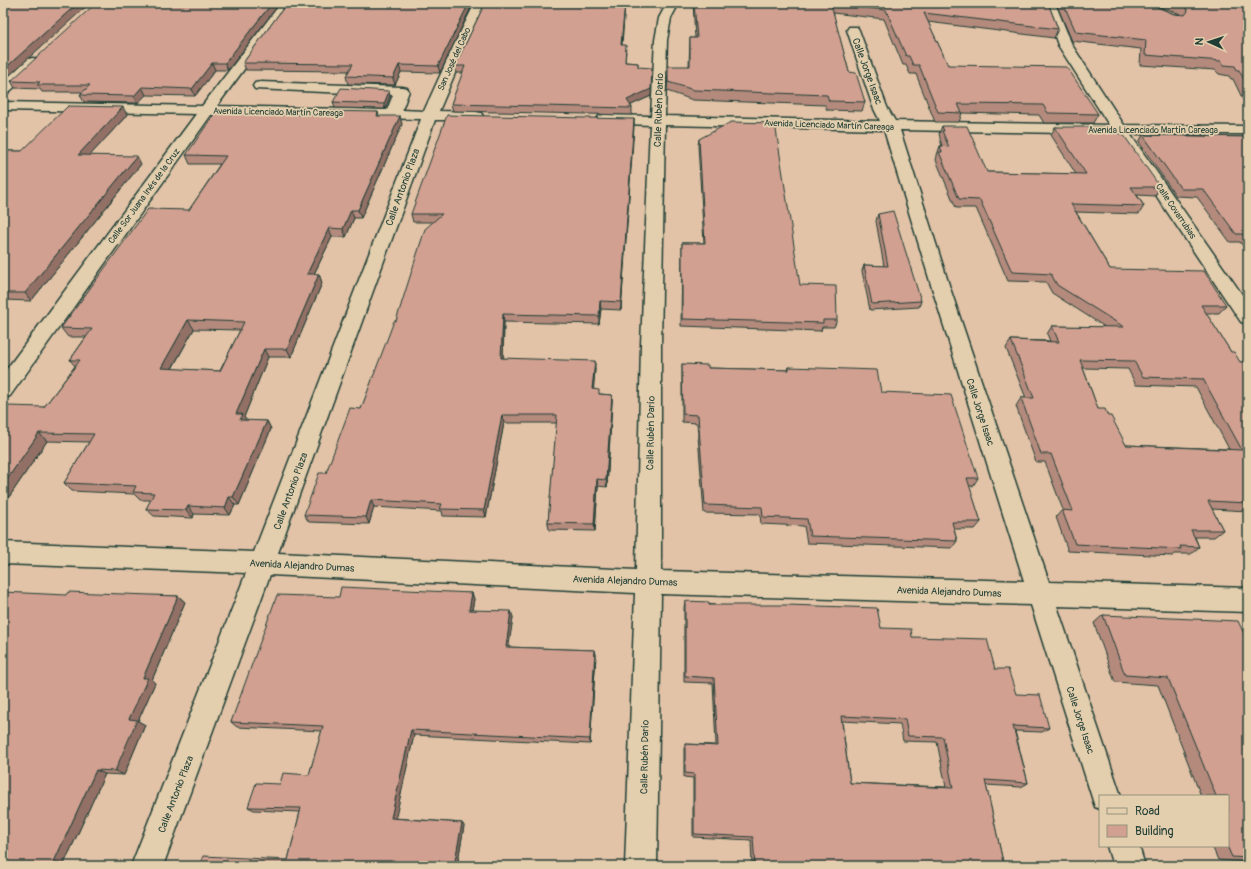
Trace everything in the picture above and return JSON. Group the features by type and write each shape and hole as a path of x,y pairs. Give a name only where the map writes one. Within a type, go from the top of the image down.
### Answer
{"street":[{"name":"Calle Sor Juana Inés de la Cruz","path":"3,390 206,111 287,3"},
{"name":"San José del Cabo","path":"429,115 465,34 481,3"},
{"name":"Calle Rubén Darío","path":"641,866 648,582 651,345 658,120 661,40 666,18 673,3"},
{"name":"Calle Covarrubias","path":"1049,3 1065,45 1120,130 1248,316"},
{"name":"Calle Jorge Isaac","path":"853,30 876,94 890,127 1106,795"},
{"path":"3,90 43,54"},
{"path":"260,86 402,91 394,114"},
{"name":"Avenida Licenciado Martín Careaga","path":"3,106 492,116"},
{"name":"Calle Antonio Plaza","path":"147,866 263,563 429,115"},
{"name":"Avenida Licenciado Martín Careaga","path":"586,118 890,127 1248,130"},
{"name":"Avenida Alejandro Dumas","path":"3,553 263,563 648,582 1248,600"},
{"path":"1123,847 1129,866"}],"building":[{"path":"3,3 78,3 3,70"},
{"path":"96,3 272,3 225,63 212,63 192,89 142,87 134,96 80,95 90,85 37,85 40,82 11,81"},
{"path":"287,3 469,3 438,66 399,65 393,78 346,76 353,64 243,63"},
{"path":"485,3 625,3 621,45 626,45 625,62 638,63 638,67 652,68 651,89 627,100 632,108 451,104 465,66 455,66"},
{"path":"694,3 1048,3 1058,29 924,13 948,65 1067,67 1098,114 1048,113 1043,105 958,104 962,113 938,112 919,65 913,65 909,56 906,56 886,10 831,4 849,72 856,73 865,102 829,101 827,95 694,90 668,82 668,66 690,66 690,38 697,38"},
{"path":"1063,3 1153,3 1157,7 1174,14 1185,15 1188,11 1185,6 1178,3 1248,3 1248,87 1239,70 1237,70 1235,66 1224,65 1221,61 1145,55 1146,40 1076,32"},
{"path":"341,88 389,91 384,104 333,102"},
{"path":"68,106 123,107 78,155 137,156 25,293 3,293 3,151 22,151"},
{"path":"326,111 378,112 377,116 400,116 358,210 351,210 343,229 329,228 307,274 319,274 287,349 264,349 236,414 242,414 240,420 267,421 233,497 229,497 225,508 188,506 186,510 146,509 154,493 133,492 136,486 64,483 94,434 39,433 3,485 3,412 7,406 44,407 80,360 70,360 92,329 61,328 148,209 189,210 226,156 186,155 215,113 324,115","holes":["188,320 244,322 220,371 161,368"]},
{"path":"447,115 634,119 621,302 600,301 599,316 503,314 501,358 595,361 592,389 599,390 599,394 612,395 606,480 597,479 594,524 548,523 557,415 502,415 484,510 440,509 442,504 371,500 366,517 304,515 319,473 326,473 350,408 361,409 394,321 396,321 425,229 442,214 411,214"},
{"path":"731,122 775,123 800,285 836,286 837,320 823,320 823,323 682,319 682,243 705,243 699,139"},
{"path":"942,126 967,126 987,172 1086,174 1055,127 1105,127 1108,132 1123,134 1160,187 1131,187 1144,206 1071,204 1110,269 1204,271 1226,305 1201,305 1231,352 1234,352 1240,362 1248,362 1248,503 1208,501 1223,530 1191,530 1199,547 1180,546 1181,549 1075,544 1062,510 1073,511 1051,454 1041,454 1021,398 1034,398 1011,340 1059,342 1052,326 1124,327 1057,285 1051,274 1012,272 980,200 959,199 939,152 942,152 940,146 949,147 942,131 944,131","holes":["1080,360 1134,361 1143,377 1203,379 1242,450 1126,445 1111,416 1108,416 1105,409 1098,409"]},
{"path":"1143,135 1248,137 1248,237 1246,234 1236,234 1203,189 1181,189"},
{"path":"893,211 921,301 872,304 864,265 888,266 878,214"},
{"path":"682,364 708,365 708,368 789,370 789,367 877,370 881,392 951,395 978,478 967,478 981,522 952,522 957,541 810,536 807,519 763,517 762,507 705,505 698,415 683,414"},
{"path":"341,587 472,593 469,610 511,611 506,647 595,650 590,739 411,730 391,818 462,823 454,866 199,866 203,856 288,860 301,808 248,807 256,783 280,784 283,773 309,775 323,726 231,722 277,595 339,597"},
{"path":"3,592 66,595 68,592 178,596 143,678 148,678 129,719 137,720 115,771 96,770 52,866 3,866"},
{"path":"685,601 709,602 709,605 787,605 877,608 881,628 911,629 912,637 987,639 995,669 1008,669 1016,694 1040,695 1049,728 1013,726 1028,783 985,780 1003,862 1050,866 755,866 753,837 694,834 694,774 685,773 685,744 718,746 714,678 685,676","holes":["841,716 905,719 908,736 943,737 953,788 850,783"]},
{"path":"1103,615 1238,621 1248,642 1248,858 1232,857 1227,847 1229,847 1229,795 1216,795 1168,678 1125,675"}]}
